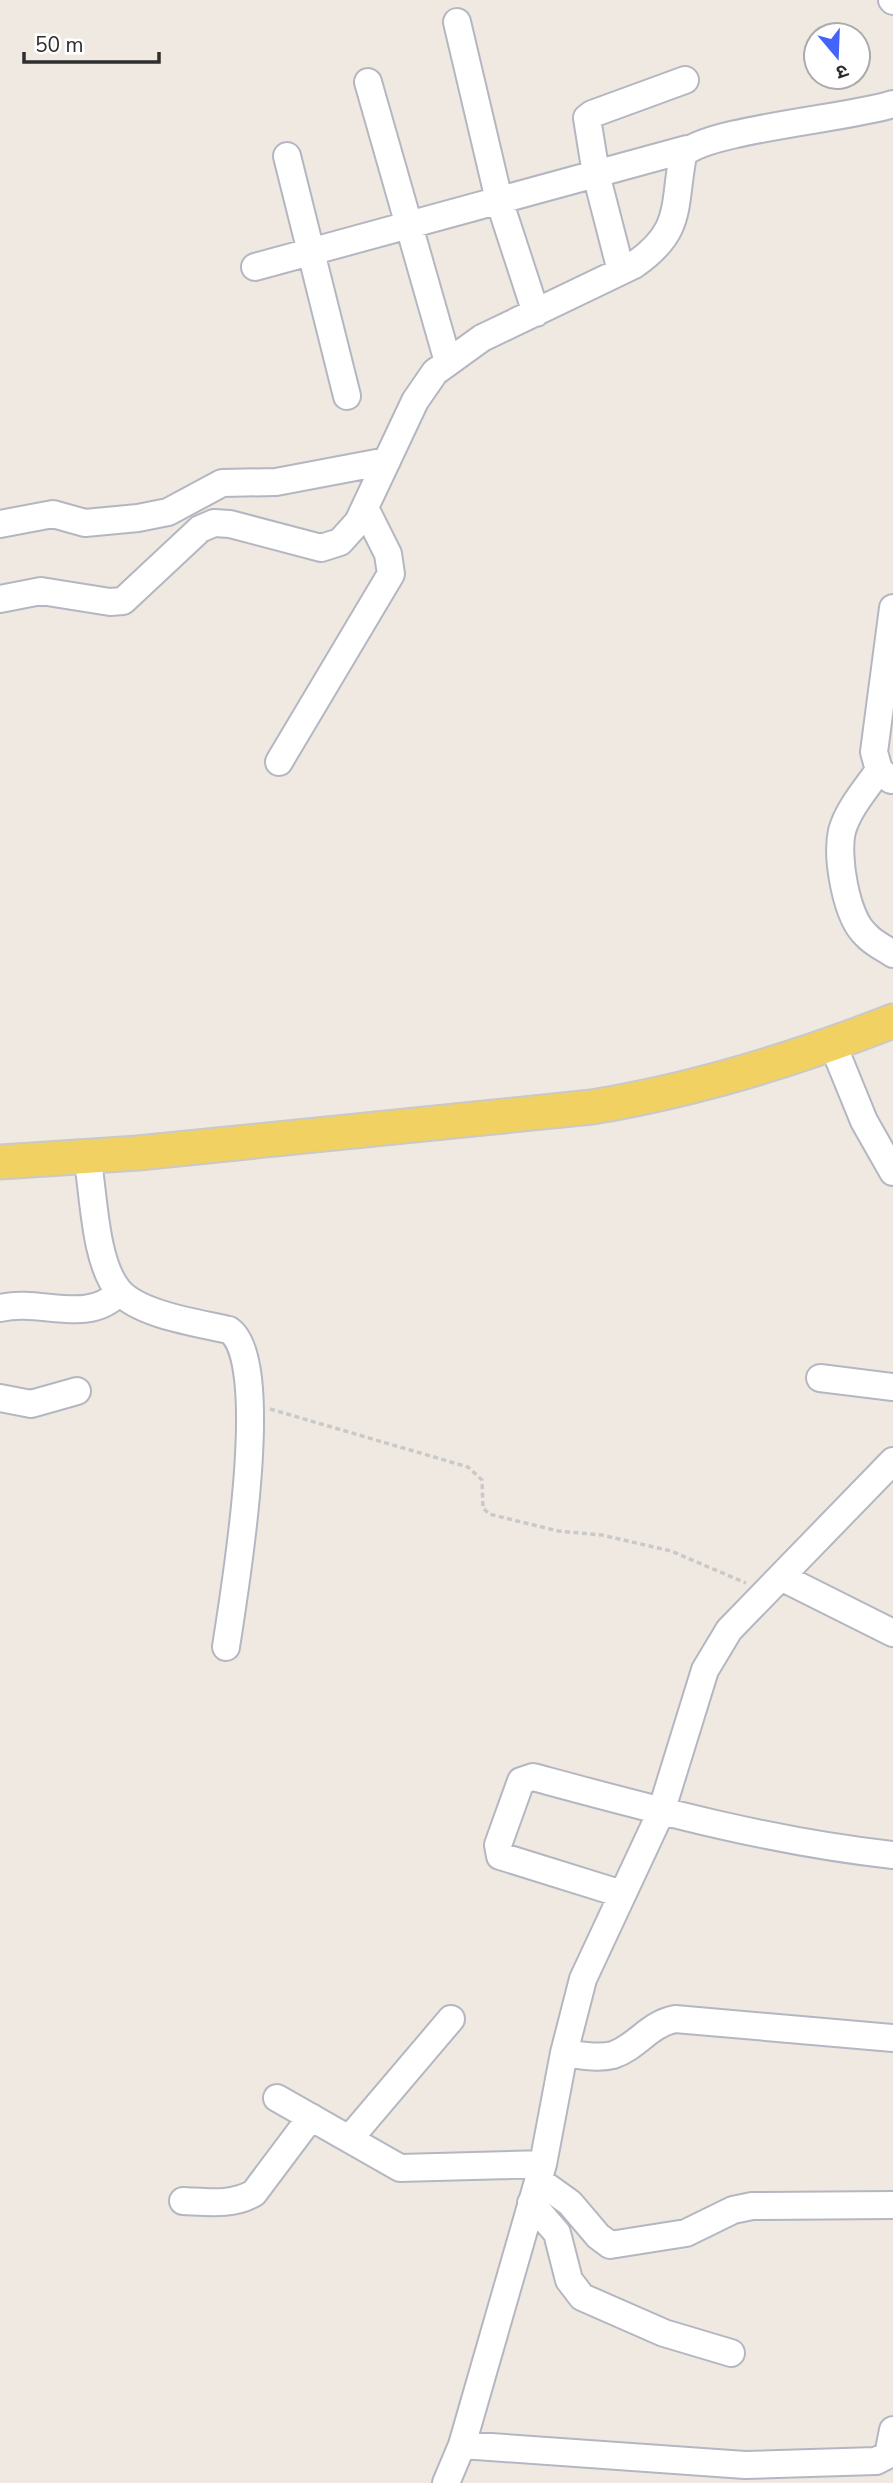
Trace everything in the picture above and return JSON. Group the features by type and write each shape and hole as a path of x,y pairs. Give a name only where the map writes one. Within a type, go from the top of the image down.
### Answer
{"main road":[{"path":"0,1162 138,1153 592,1107 663,1095 833,1045 893,1021"}],"street":[{"path":"457,22 499,201 536,313"},
{"path":"621,271 596,174 587,118 685,80"},
{"path":"368,82 448,362"},
{"path":"255,267 705,142 765,128 872,112 893,104"},
{"path":"0,599 41,592 110,602 123,601 200,529 214,523 230,524 306,545 330,547 348,535 365,508 415,401 435,372 482,338 621,271 653,252 667,236 674,219 683,155 687,149"},
{"path":"287,156 347,396"},
{"path":"0,524 53,514 85,523 138,518 167,512 211,488 230,481 276,482 387,461"},
{"path":"200,529 211,488"},
{"path":"279,762 391,574 388,554 365,508"},
{"path":"893,607 874,752 886,776 850,813 840,846 847,900 854,920 865,935 893,954"},
{"path":"833,1045 864,1121 893,1172"},
{"path":"94,1155 102,1256 119,1292 145,1307 229,1329 237,1334 244,1349 248,1402 248,1491 226,1647"},
{"path":"0,1308 36,1305 94,1310 111,1301 119,1292"},
{"path":"820,1378 893,1387"},
{"path":"0,1398 31,1404 77,1391"},
{"path":"446,2483 462,2445 537,2182 564,2053 583,1979 661,1812 705,1670 729,1630 893,1461"},
{"path":"775,1585 893,1633"},
{"path":"622,1894 500,1856 498,1845 519,1785 524,1779 533,1777 661,1812 786,1839 893,1855"},
{"path":"350,2138 451,2019"},
{"path":"564,2053 603,2057 614,2054 654,2026 675,2019 893,2038"},
{"path":"277,2098 392,2164 408,2169 451,2164 537,2182 570,2203 605,2242 618,2245 696,2230 733,2210 752,2206 893,2205"},
{"path":"183,2200 221,2203 245,2198 254,2193 311,2117"},
{"path":"537,2182 557,2233 569,2280 582,2297 664,2333 731,2353"},
{"path":"462,2445 883,2472 893,2430"}],"path":[{"path":"248,1402 468,1467 482,1480 482,1505 489,1514 558,1531 602,1535 671,1551 775,1585"}]}
